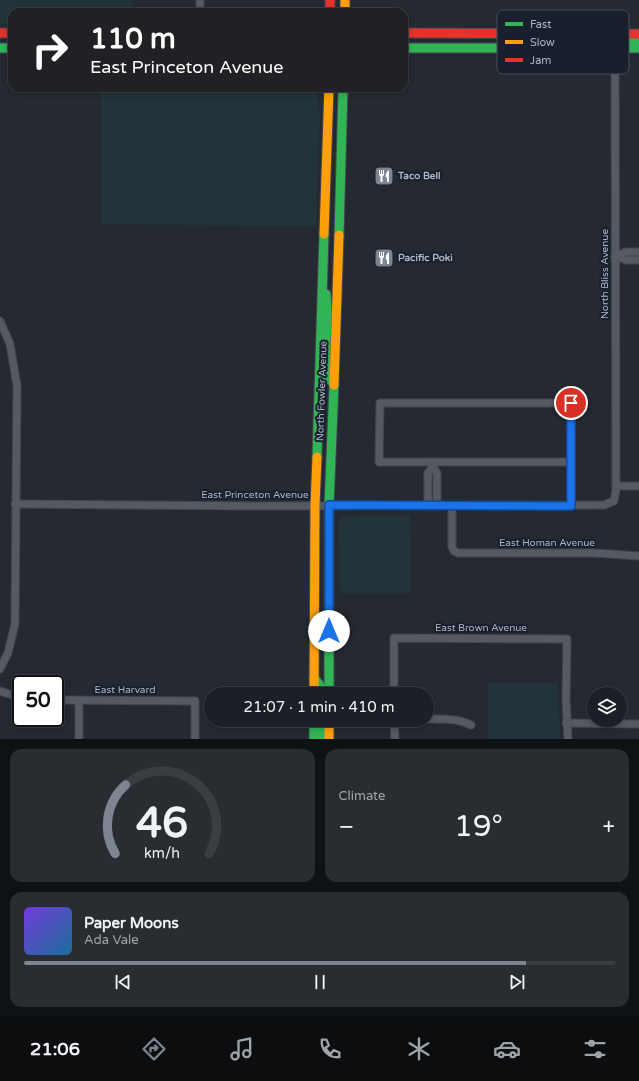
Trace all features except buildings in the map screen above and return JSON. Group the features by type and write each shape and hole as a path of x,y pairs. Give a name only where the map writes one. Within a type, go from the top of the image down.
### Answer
{"main road":[{"path":"408,33 497,33"},
{"path":"408,48 497,48"},
{"name":"North Fowler Avenue","path":"314,687 315,505 329,92"},
{"name":"North Fowler Avenue","path":"329,687 329,505 340,216 343,92"},
{"path":"323,271 328,309 326,369 328,379 333,382"},
{"path":"314,678 321,687"},
{"path":"314,727 314,739"},
{"path":"322,727 322,739"},
{"path":"328,727 328,739"}],"street":[{"name":"North Bliss Avenue","path":"614,501 616,486 615,74"},
{"path":"615,256 626,252 639,252"},
{"path":"615,256 626,260 639,260"},
{"path":"0,321 10,344 17,386 15,624 8,654 0,669"},
{"path":"571,462 433,465 379,462 380,403 571,403 571,462 571,506"},
{"path":"428,506 428,473 433,465"},
{"path":"433,465 437,473 437,506"},
{"path":"428,480 437,480"},
{"path":"616,486 637,486"},
{"name":"East Princeton Avenue","path":"16,504 571,506 604,505 614,501"},
{"name":"East Homan Avenue","path":"452,506 452,542 454,551 463,553 594,553 639,556"},
{"name":"East Brown Avenue","path":"394,687 394,638 567,638 566,723"},
{"path":"0,691 12,695"},
{"name":"East Harvard","path":"64,700 195,701 196,739"},
{"path":"79,700 79,739"},
{"path":"434,719 453,719 463,721 471,725"},
{"path":"568,739 566,723 639,724"},
{"path":"394,727 395,739"}],"shaded area":[{"path":"0,0 133,0 132,8 8,8 8,24 0,24"},
{"path":"101,92 318,92 317,99 320,113 316,226 101,224"},
{"path":"410,515 411,593 340,593 339,523 341,518 346,516"},
{"path":"488,683 558,683 560,739 488,739"}],"traffic: fast":[{"path":"629,40 639,40"},
{"path":"0,48 8,48"},
{"path":"408,48 497,48"},
{"path":"629,48 639,48"},
{"path":"339,235 343,92"},
{"path":"317,457 324,234"},
{"path":"326,294 326,368 328,379 333,382"},
{"path":"329,687 329,505 334,385"},
{"path":"314,678 321,687"},
{"path":"314,727 314,739"},
{"path":"322,727 322,739"}],"traffic: slow":[{"path":"345,0 345,8"},
{"path":"324,234 329,92"},
{"path":"334,385 339,235"},
{"path":"314,687 315,505 317,457"},
{"path":"329,727 329,739"}],"traffic: jam":[{"path":"330,0 330,8"},
{"path":"0,33 8,33"},
{"path":"408,33 497,33"},
{"path":"629,34 639,34"}],"place":[{"name":"Taco Bell","path":"384,176"},
{"name":"Pacific Poki","path":"384,258"}],"route":[{"path":"329,631 329,505 571,506 571,403"}]}
